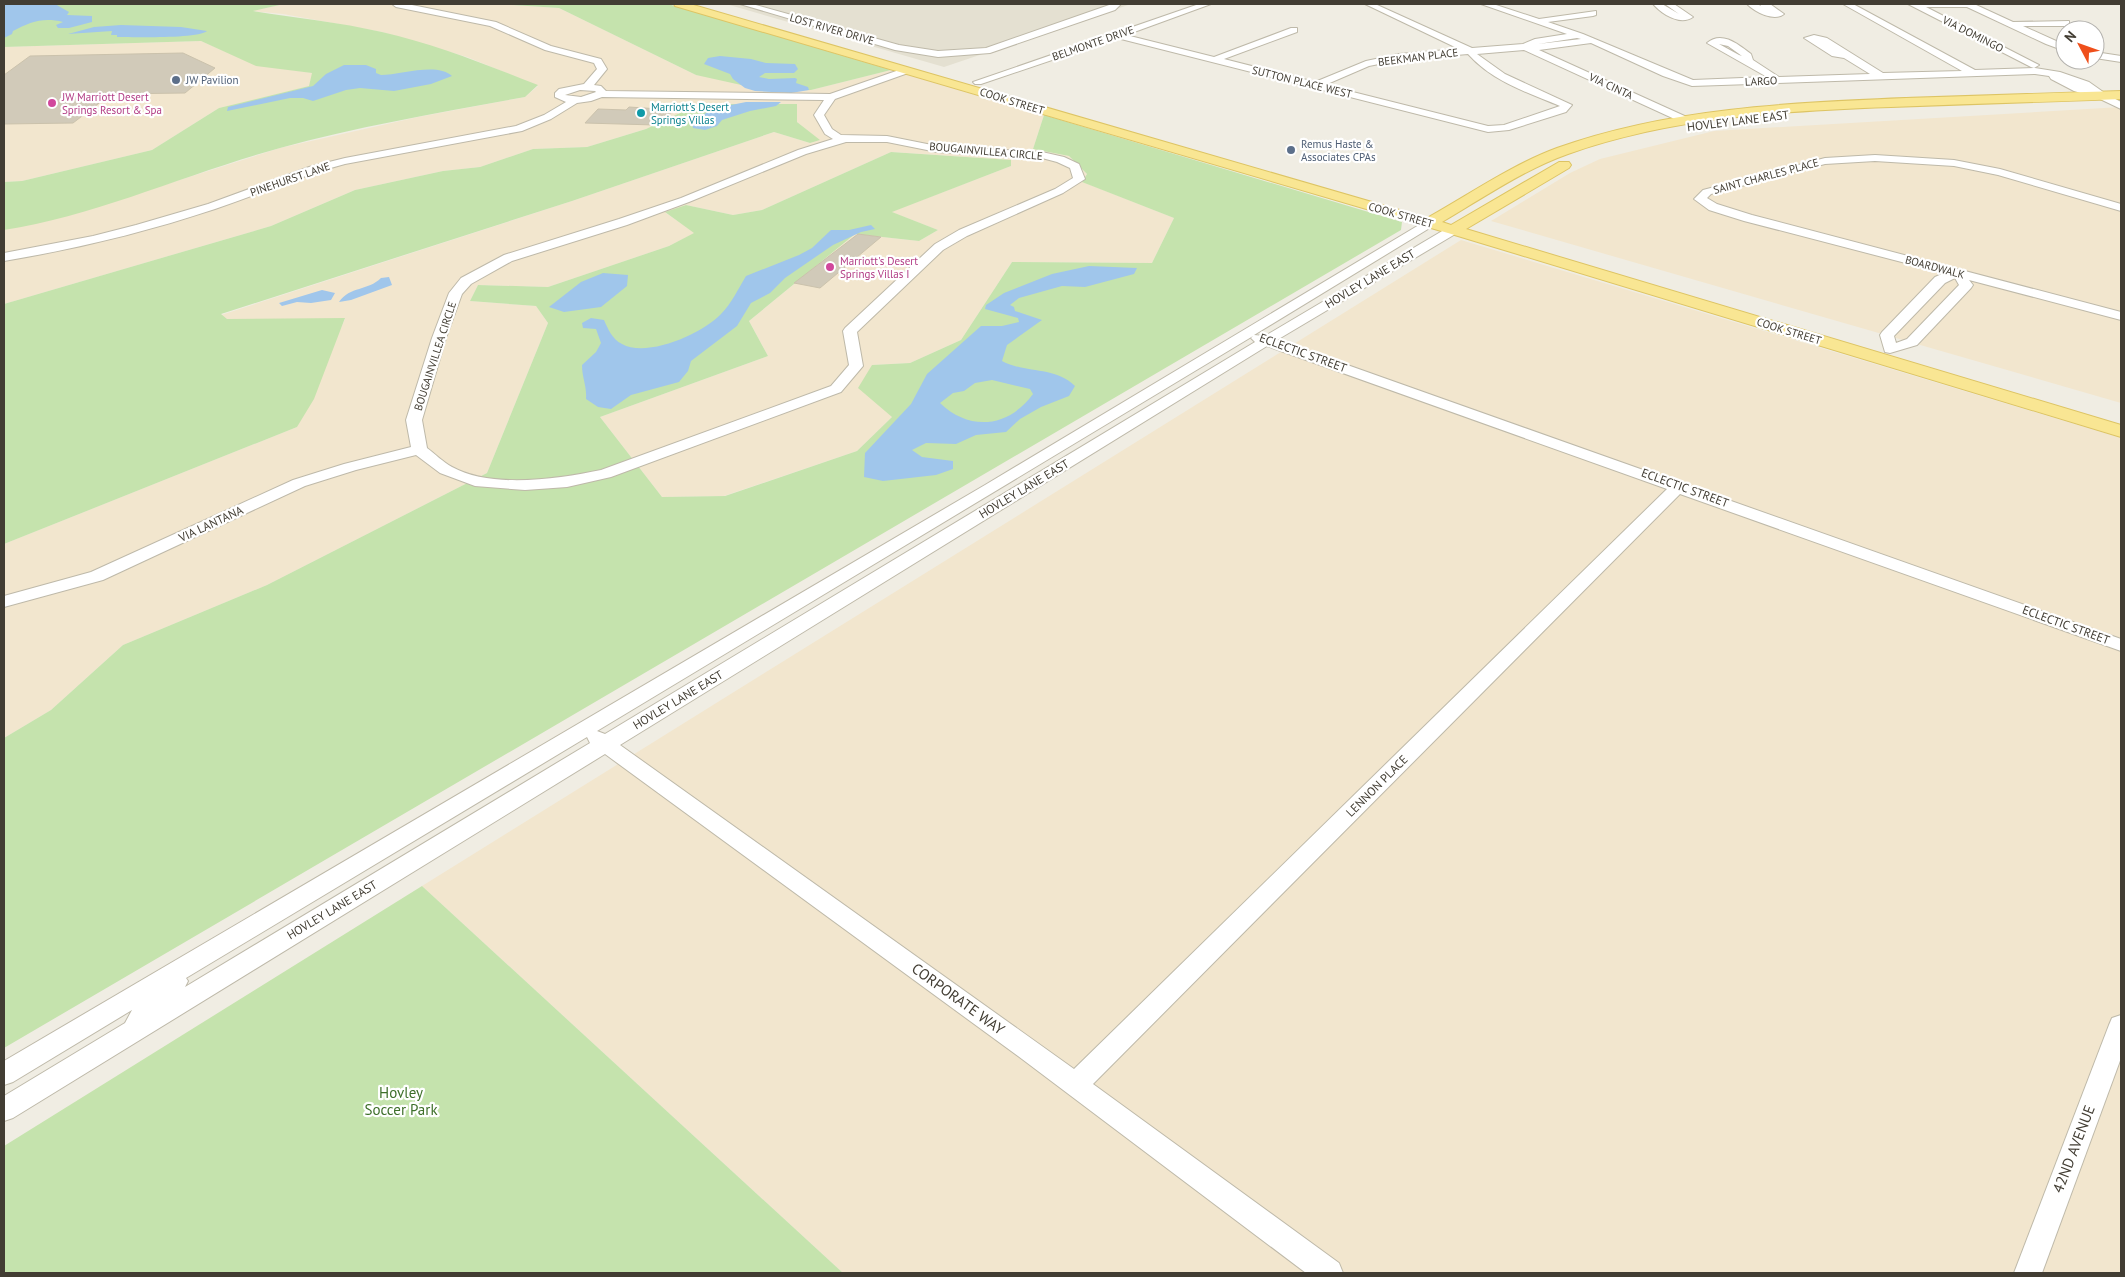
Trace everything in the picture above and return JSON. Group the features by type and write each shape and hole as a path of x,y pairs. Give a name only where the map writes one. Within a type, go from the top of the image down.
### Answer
{"main road":[{"name":"COOK STREET","path":"679,4 1088,124 1436,220"},
{"name":"COOK STREET","path":"708,4 1223,154 1797,334 2121,430"},
{"path":"905,71 913,69 978,82"},
{"name":"HOVLEY LANE EAST","path":"1436,220 1519,172 1560,152 1606,136 1682,119 1807,106 2116,100"},
{"name":"HOVLEY LANE EAST","path":"1459,227 1570,162 1639,137 1696,125 1760,116 1852,110 2116,100"},
{"path":"1088,124 1199,152 1223,154"},
{"name":"COOK STREET","path":"1459,227 2121,416"},
{"path":"1797,334 1890,349"}],"street":[{"path":"396,4 493,24 548,48 598,61 602,69 601,72 587,86"},
{"name":"LOST RIVER DRIVE","path":"744,4 898,48 919,52 959,54 987,51 1112,8 1117,4"},
{"name":"BELMONTE DRIVE","path":"978,82 1207,4"},
{"path":"1369,4 1470,51"},
{"name":"LARGO","path":"1485,4 1539,20 1579,35 1674,77 1692,83 2035,71 2053,74 2054,77 2077,89 2116,100"},
{"path":"1657,4 1676,17 1689,17 1669,4"},
{"path":"1752,4 1768,14 1780,14 1764,4"},
{"path":"1847,4 1975,74"},
{"path":"1913,5 1969,4 2055,44"},
{"name":"VIA DOMINGO","path":"1913,5 2034,65"},
{"path":"1539,20 1593,13"},
{"path":"2012,25 2055,23"},
{"path":"1214,60 1294,30"},
{"name":"SUTTON PLACE WEST","path":"1117,35 1488,129 1505,128 1562,110 1567,105 1495,72 1476,60 1470,51"},
{"name":"BEEKMAN PLACE","path":"1525,47 1535,42 1579,35"},
{"name":"BEEKMAN PLACE","path":"1316,85 1366,64 1399,57 1547,47 1592,40"},
{"name":"VIA CINTA","path":"1525,47 1696,125"},
{"path":"2006,51 2055,48"},
{"path":"1847,56 1880,76"},
{"path":"2105,56 2121,59"},
{"path":"1748,61 1777,80"},
{"path":"601,94 601,90 587,86 568,89 560,95 564,99 575,100 588,99 601,94 831,97 905,71"},
{"path":"831,97 818,115 826,132 845,139"},
{"name":"PINEHURST LANE","path":"4,257 94,240 140,228 212,206 321,167 518,129 548,118 575,100"},
{"name":"BOUGAINVILLEA CIRCLE","path":"845,139 887,139 937,149 1042,155 1060,159 1075,166 1079,179 1059,191 963,233 939,247 850,331 856,366 836,389 605,474 567,482 525,485 474,481 446,470 419,450 414,420 439,338 456,293 466,281 508,258 623,222 694,196 802,152 845,139"},
{"name":"SAINT CHARLES PLACE","path":"1748,218 1713,207 1700,198 1708,192 1825,161 1875,158 1954,164 2000,172 2121,208"},
{"name":"BOARDWALK","path":"1748,218 2121,316"},
{"name":"HOVLEY LANE EAST","path":"4,1074 983,493 1436,220"},
{"name":"HOVLEY LANE EAST","path":"4,1110 1266,341 1459,227"},
{"path":"1957,272 1966,285 1912,342 1890,349 1887,335 1940,280 1957,272"},
{"name":"ECLECTIC STREET","path":"1247,333 2121,644"},
{"path":"1167,402 1163,399 1167,391 1197,363"},
{"name":"VIA LANTANA","path":"4,602 97,576 299,483 350,467 419,450"},
{"name":"LENNON PLACE","path":"1075,1085 1679,486"},
{"path":"919,553 915,547 920,541 983,493"},
{"name":"CORPORATE WAY","path":"584,729 1075,1085 1329,1273"},
{"path":"134,1031 140,1016 150,1004 179,978 287,906"},
{"name":"42ND AVENUE","path":"2028,1273 2121,1025"}],"shaded area":[{"path":"284,4 494,4 559,8 696,75 811,90 891,70 1044,115 1033,149 1069,156 1087,174 1083,182 1174,218 1152,263 1012,262 961,340 910,363 872,365 892,417 857,451 724,496 662,497 600,417 768,356 749,321 855,234 919,241 938,230 891,212 1011,166 1011,160 891,152 762,210 733,215 686,205 666,213 695,233 669,246 548,287 478,285 470,301 536,306 548,323 487,473 267,585 123,645 51,710 4,738 4,544 297,427 345,319 227,319 221,315 572,201 774,132 810,143 819,140 797,122 797,104 699,104 646,129 587,147 533,149 480,167 443,171 355,190 271,226 4,304 4,230 79,212 280,148 418,117 525,97 538,86 467,57 382,32 283,14 251,11"},
{"path":"726,4 1131,4 944,67"},
{"path":"201,41 256,65 313,73 309,86 219,108 152,150 22,181 4,182 4,47"},
{"path":"2121,107 2121,403 1491,221 1570,173 1600,159 1714,131"},
{"path":"1461,240 2121,438 2121,1273 843,1273 422,886"}],"green space":[{"path":"4,4 284,4 253,11 350,25 402,37 461,56 538,85 525,97 402,120 310,140 246,158 74,214 4,230 4,182 22,181 152,150 219,108 309,86 312,73 256,66 201,41 4,47"},
{"path":"494,4 668,4 891,70 811,90 769,91 696,75 559,8"},
{"path":"699,104 797,104 797,122 820,140 810,143 774,132 572,201 221,314 227,319 345,318 314,399 297,427 4,544 4,304 271,226 355,190 443,171 480,167 533,149 587,147 646,129"},
{"path":"1044,115 1402,222 1401,230 4,1048 4,738 51,710 123,645 267,585 487,473 548,323 536,306 470,301 478,285 548,287 669,246 694,233 665,212 686,205 733,215 762,210 891,152 1011,160 1011,166 892,212 938,230 919,241 855,234 749,321 768,356 600,417 662,497 725,496 857,451 892,417 858,388 872,365 910,363 961,340 1012,262 1152,263 1174,218 1082,182 1087,174 1069,156 1033,149"},
{"name":"Hovley Soccer Park","path":"422,886 843,1273 4,1273 4,1146"}],"water":[{"path":"4,4 55,4 69,12 67,15 92,16 92,22 69,28 58,28 56,25 63,22 37,21 13,31 12,34 4,38"},
{"path":"121,25 181,27 207,31 201,34 165,37 117,37 117,35 111,35 112,31 68,34 94,27"},
{"path":"720,56 751,59 766,63 795,64 798,69 794,73 765,73 759,77 769,79 795,78 797,79 796,83 808,87 809,90 791,93 755,91 745,88 733,79 730,74 704,64 708,58"},
{"path":"344,65 366,65 376,69 376,73 381,75 418,70 437,70 452,76 431,84 394,91 360,88 346,90 313,101 303,98 290,98 227,111 228,107 313,86 326,74"},
{"path":"746,102 781,102 776,106 750,111 722,120 717,126 705,130 693,128 692,120 716,108"},
{"path":"871,225 875,229 861,232 833,245 785,278 770,293 751,303 737,326 691,361 688,371 679,382 631,395 611,409 598,407 586,399 582,365 596,352 601,343 596,329 583,328 582,323 591,318 604,320 616,339 622,344 633,348 659,346 674,342 701,329 721,314 732,301 746,276 812,248 831,230 849,230"},
{"path":"1089,266 1137,268 1134,274 1085,287 1062,286 1019,298 1010,305 1014,307 1015,311 1042,320 1007,345 1002,361 1021,368 1058,375 1075,386 1069,396 1041,407 1020,419 1006,432 976,435 956,444 926,443 912,450 922,457 953,461 953,469 936,475 883,481 864,477 865,453 911,404 927,374 981,326 1002,326 1019,322 1018,318 985,309 986,305 1004,293 1052,274","holes":["992,380 1030,389 1033,394 1023,405 1013,413 989,422 976,422 964,418 940,403 953,393 964,391 975,383"]},
{"path":"603,273 628,275 627,286 601,307 564,312 549,307 581,282"},
{"path":"389,277 392,285 351,300 339,302 348,293 370,285 381,278"},
{"path":"322,290 335,293 331,300 311,303 297,302 282,306 279,303"}],"building":[{"name":"JW Marriott Desert Springs Resort & Spa","path":"183,53 215,68 185,93 111,94 73,123 4,124 4,75 30,56"},
{"name":"Marriott's Desert Springs Villas","path":"629,107 675,110 655,125 585,123 598,109 626,110"},
{"name":"Marriott's Desert Springs Villas I","path":"858,234 881,237 820,288 794,283"}],"place":[{"name":"JW Pavilion","path":"176,80"},
{"name":"JW Marriott Desert Springs Resort & Spa","path":"52,103"},
{"name":"Marriott's Desert Springs Villas","path":"641,113"},
{"name":"Remus Haste & Associates CPAs","path":"1291,150"},
{"name":"Marriott's Desert Springs Villas I","path":"830,267"}]}
